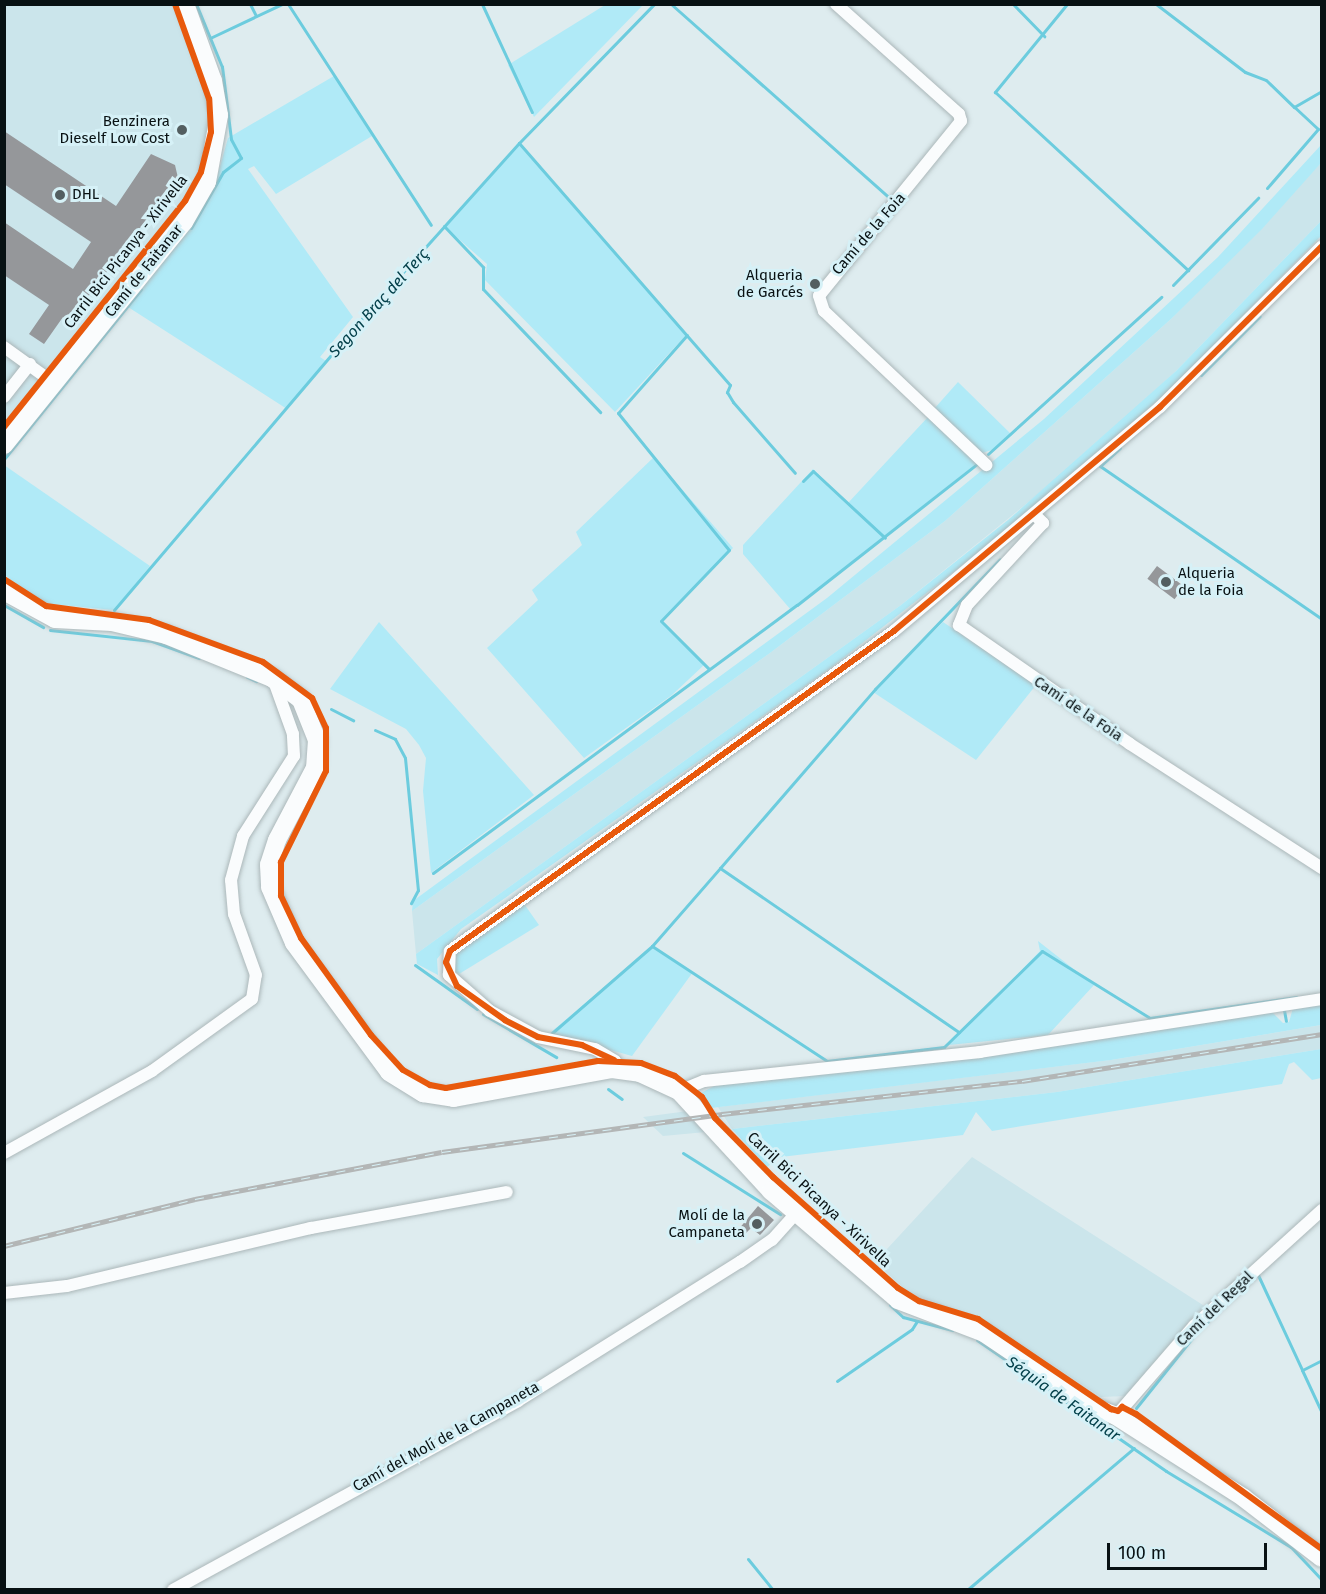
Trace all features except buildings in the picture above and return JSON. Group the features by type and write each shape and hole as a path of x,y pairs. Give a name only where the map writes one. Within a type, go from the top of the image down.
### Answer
{"street":[{"name":"Camí de Faitanar","path":"4,445 184,222 207,182 217,146 219,115 213,81 185,4"},
{"name":"Camí de la Foia","path":"836,4 959,114 961,121 819,296 824,311 986,465"},
{"path":"618,1070 615,1061 595,1049 538,1037 490,1011 449,975 450,951 894,631 1160,407 1322,246"},
{"path":"4,347 54,383"},
{"path":"4,397 30,364"},
{"name":"Camí de la Foia","path":"1034,514 1043,523 967,605 959,625 1120,738 1322,868"},
{"path":"4,591 55,619 112,622 166,635 272,678 302,700 316,740 315,768 269,865 275,907 294,943 364,1041 398,1077 423,1093 454,1098 618,1070 640,1073 679,1091 771,1191 798,1211 898,1300 984,1333 1094,1407 1116,1416 1244,1498 1322,1558"},
{"path":"4,1153 152,1071 252,999 256,975 234,914 231,880 243,836 294,756 294,734 272,678"},
{"path":"679,1091 704,1081 980,1052 1322,999"},
{"path":"4,1293 67,1286 311,1228 507,1192"},
{"name":"Camí del Regal","path":"1116,1416 1194,1326 1322,1210"},
{"name":"Camí del Molí de la Campaneta","path":"173,1590 518,1401 735,1266 772,1240 798,1211"}],"shaded area":[{"path":"5,5 179,5 214,105 212,141 193,198 112,304 5,424"},
{"path":"605,5 643,5 534,117 508,65"},
{"path":"334,76 372,136 276,194 254,166 248,169 353,317 320,357 326,361 287,409 128,307 212,195 228,138"},
{"path":"519,143 687,334 615,412 485,280 487,264 444,226"},
{"path":"1321,145 1321,163 1262,229 1171,319 945,521 770,653 412,911 413,901 827,598 1044,419 1218,257"},
{"path":"1321,163 1321,221 1176,371 1068,470 901,605 416,954 412,911 770,653 945,521 1171,319"},
{"path":"1321,221 1321,236 1174,386 1025,516 829,669 461,929 437,959 438,975 417,964 416,954 901,605 1008,520 1176,371"},
{"path":"958,382 1012,435 992,450 982,453 934,409"},
{"path":"928,417 977,463 791,610 743,554 743,545 813,469 848,503"},
{"path":"654,457 733,548 661,622 704,665 672,695 584,758 487,648 538,600 532,590 582,545 576,532"},
{"path":"4,465 150,566 114,610 51,604 30,595 5,575"},
{"path":"379,622 534,795 431,873 423,791 426,758 419,745 406,729 330,689"},
{"path":"943,622 1036,685 976,760 873,692"},
{"path":"522,901 539,925 459,974 452,968 454,947"},
{"path":"1038,941 1094,985 1048,1035 949,1045 1040,951"},
{"path":"653,946 693,972 632,1056 550,1033"},
{"path":"1321,1002 1321,1025 1111,1060 711,1108 701,1093 718,1084 1047,1047 1272,1012 1283,1023 1289,1022 1293,1008"},
{"path":"1321,1025 1321,1049 1057,1092 732,1129 718,1107 1111,1060"},
{"path":"1321,1049 1321,1078 1312,1080 1294,1062 1289,1064 1282,1084 992,1131 976,1112 963,1135 781,1157 767,1167 732,1129 1057,1092"},
{"path":"688,1111 706,1132 663,1136 643,1117"},
{"path":"972,1157 1206,1307 1197,1312 1126,1396 1101,1397 992,1325 907,1291 875,1262"}],"waterway":[{"path":"191,228 223,172 241,158 231,139 222,67 196,4"},
{"path":"250,4 256,16"},
{"path":"210,38 282,4"},
{"path":"288,4 431,225"},
{"path":"482,4 532,112"},
{"name":"Segon Braç del Terç","path":"114,610 378,300 519,143 654,4"},
{"path":"671,4 891,199"},
{"path":"1013,4 1044,36"},
{"path":"1067,4 995,92 1188,270"},
{"path":"1156,4 1245,72 1266,80 1294,107"},
{"path":"1267,188 1318,129 1294,107 1322,91"},
{"path":"519,143 730,385 727,392 733,402 795,473"},
{"path":"1173,285 1258,198"},
{"path":"444,226 483,267 483,289 600,412"},
{"path":"4,459 141,289"},
{"path":"988,454 1161,297"},
{"path":"1201,375 1260,316"},
{"path":"687,335 618,413 729,550 661,621 709,669"},
{"path":"1120,448 1100,466 1322,619"},
{"path":"433,873 797,605 978,463"},
{"path":"803,481 813,471 885,538"},
{"path":"720,868 875,689 1000,559"},
{"name":"Séquia de Faitanar","path":"4,605 43,627"},
{"name":"Séquia de Faitanar","path":"50,630 152,641 199,658"},
{"name":"Séquia de Faitanar","path":"247,677 256,681"},
{"name":"Séquia de Faitanar","path":"331,709 353,720"},
{"name":"Séquia de Faitanar","path":"375,730 395,739 405,758 418,890 411,903"},
{"path":"652,946 720,868 959,1032"},
{"path":"552,1033 652,946 827,1061 944,1047 1042,951 1150,1018 1296,997"},
{"name":"Séquia de Faitanar","path":"415,965 477,1009"},
{"path":"1284,1010 1286,1021"},
{"name":"Séquia de Faitanar","path":"483,1014 556,1057"},
{"name":"Séquia de Faitanar","path":"608,1089 622,1099"},
{"name":"Séquia de Faitanar","path":"683,1153 780,1214"},
{"path":"1258,1275 1302,1370"},
{"name":"Séquia de Faitanar","path":"890,1305 903,1317 952,1330"},
{"path":"837,1381 912,1329 917,1321"},
{"path":"1198,1331 1208,1321"},
{"path":"1136,1408 1192,1338"},
{"name":"Séquia de Faitanar","path":"977,1340 1166,1471 1291,1547 1322,1580"},
{"path":"1322,1360 1302,1370 1322,1413"},
{"path":"967,1590 1134,1448"},
{"path":"748,1559 773,1590"}],"railway":[{"path":"4,1246 195,1199 442,1152 722,1114 1022,1081 1322,1034"}],"cycle path":[{"name":"Carril Bici Picanya - Xirivella","path":"4,427 185,201 201,172 211,132 209,99 175,4"},
{"path":"614,1060 582,1045 538,1037 505,1020 457,986 446,962 450,951 894,631 1160,407 1322,246"},
{"name":"Carril Bici Picanya - Xirivella","path":"4,579 46,606 149,620 263,662 312,698 326,728 326,771 281,862 281,896 301,938 371,1035 403,1070 430,1085 446,1088 598,1061 641,1063 675,1076 702,1097 715,1118 773,1177 898,1288 919,1301 978,1319 1111,1409 1118,1411 1122,1407 1136,1414 1322,1549"}],"place":[{"name":"Benzinera Dieself Low Cost","path":"182,130"},
{"name":"DHL","path":"60,195"},
{"name":"Alqueria de Garcés","path":"815,284"},
{"name":"Alqueria de la Foia","path":"1166,582"},
{"name":"Molí de la Campaneta","path":"757,1224"}]}
